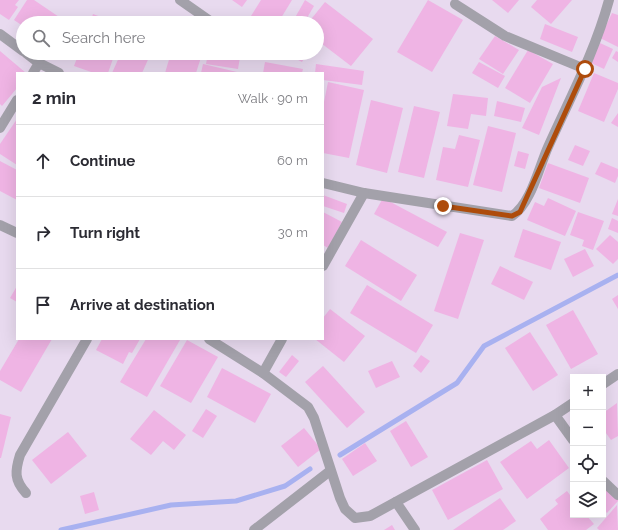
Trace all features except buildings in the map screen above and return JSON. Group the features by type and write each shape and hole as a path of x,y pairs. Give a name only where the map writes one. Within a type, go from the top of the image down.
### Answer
{"street":[{"path":"180,0 203,16"},
{"path":"324,183 364,193 512,216 520,212 529,195 548,146 585,69 601,30 609,0"},
{"path":"455,4 505,36 585,69"},
{"path":"0,34 16,46"},
{"path":"35,60 57,72"},
{"path":"34,72 39,63"},
{"path":"0,128 16,102"},
{"path":"324,264 364,193"},
{"path":"0,225 16,233"},
{"path":"26,493 18,485 16,476 20,455 86,340"},
{"path":"211,340 263,372 308,407 314,418 330,471 345,509 355,518 370,516 555,415 570,405"},
{"path":"263,372 281,340"},
{"path":"606,382 618,374"},
{"path":"555,415 570,436"},
{"path":"254,530 330,471"},
{"path":"604,482 618,495"},
{"path":"396,502 415,530"}],"waterway":[{"path":"340,455 457,383 484,346 618,275"},
{"path":"61,530 171,505 236,501 285,486 310,469"}],"route":[{"path":"443,206 512,216 520,212 529,195 548,146 585,69"}]}
